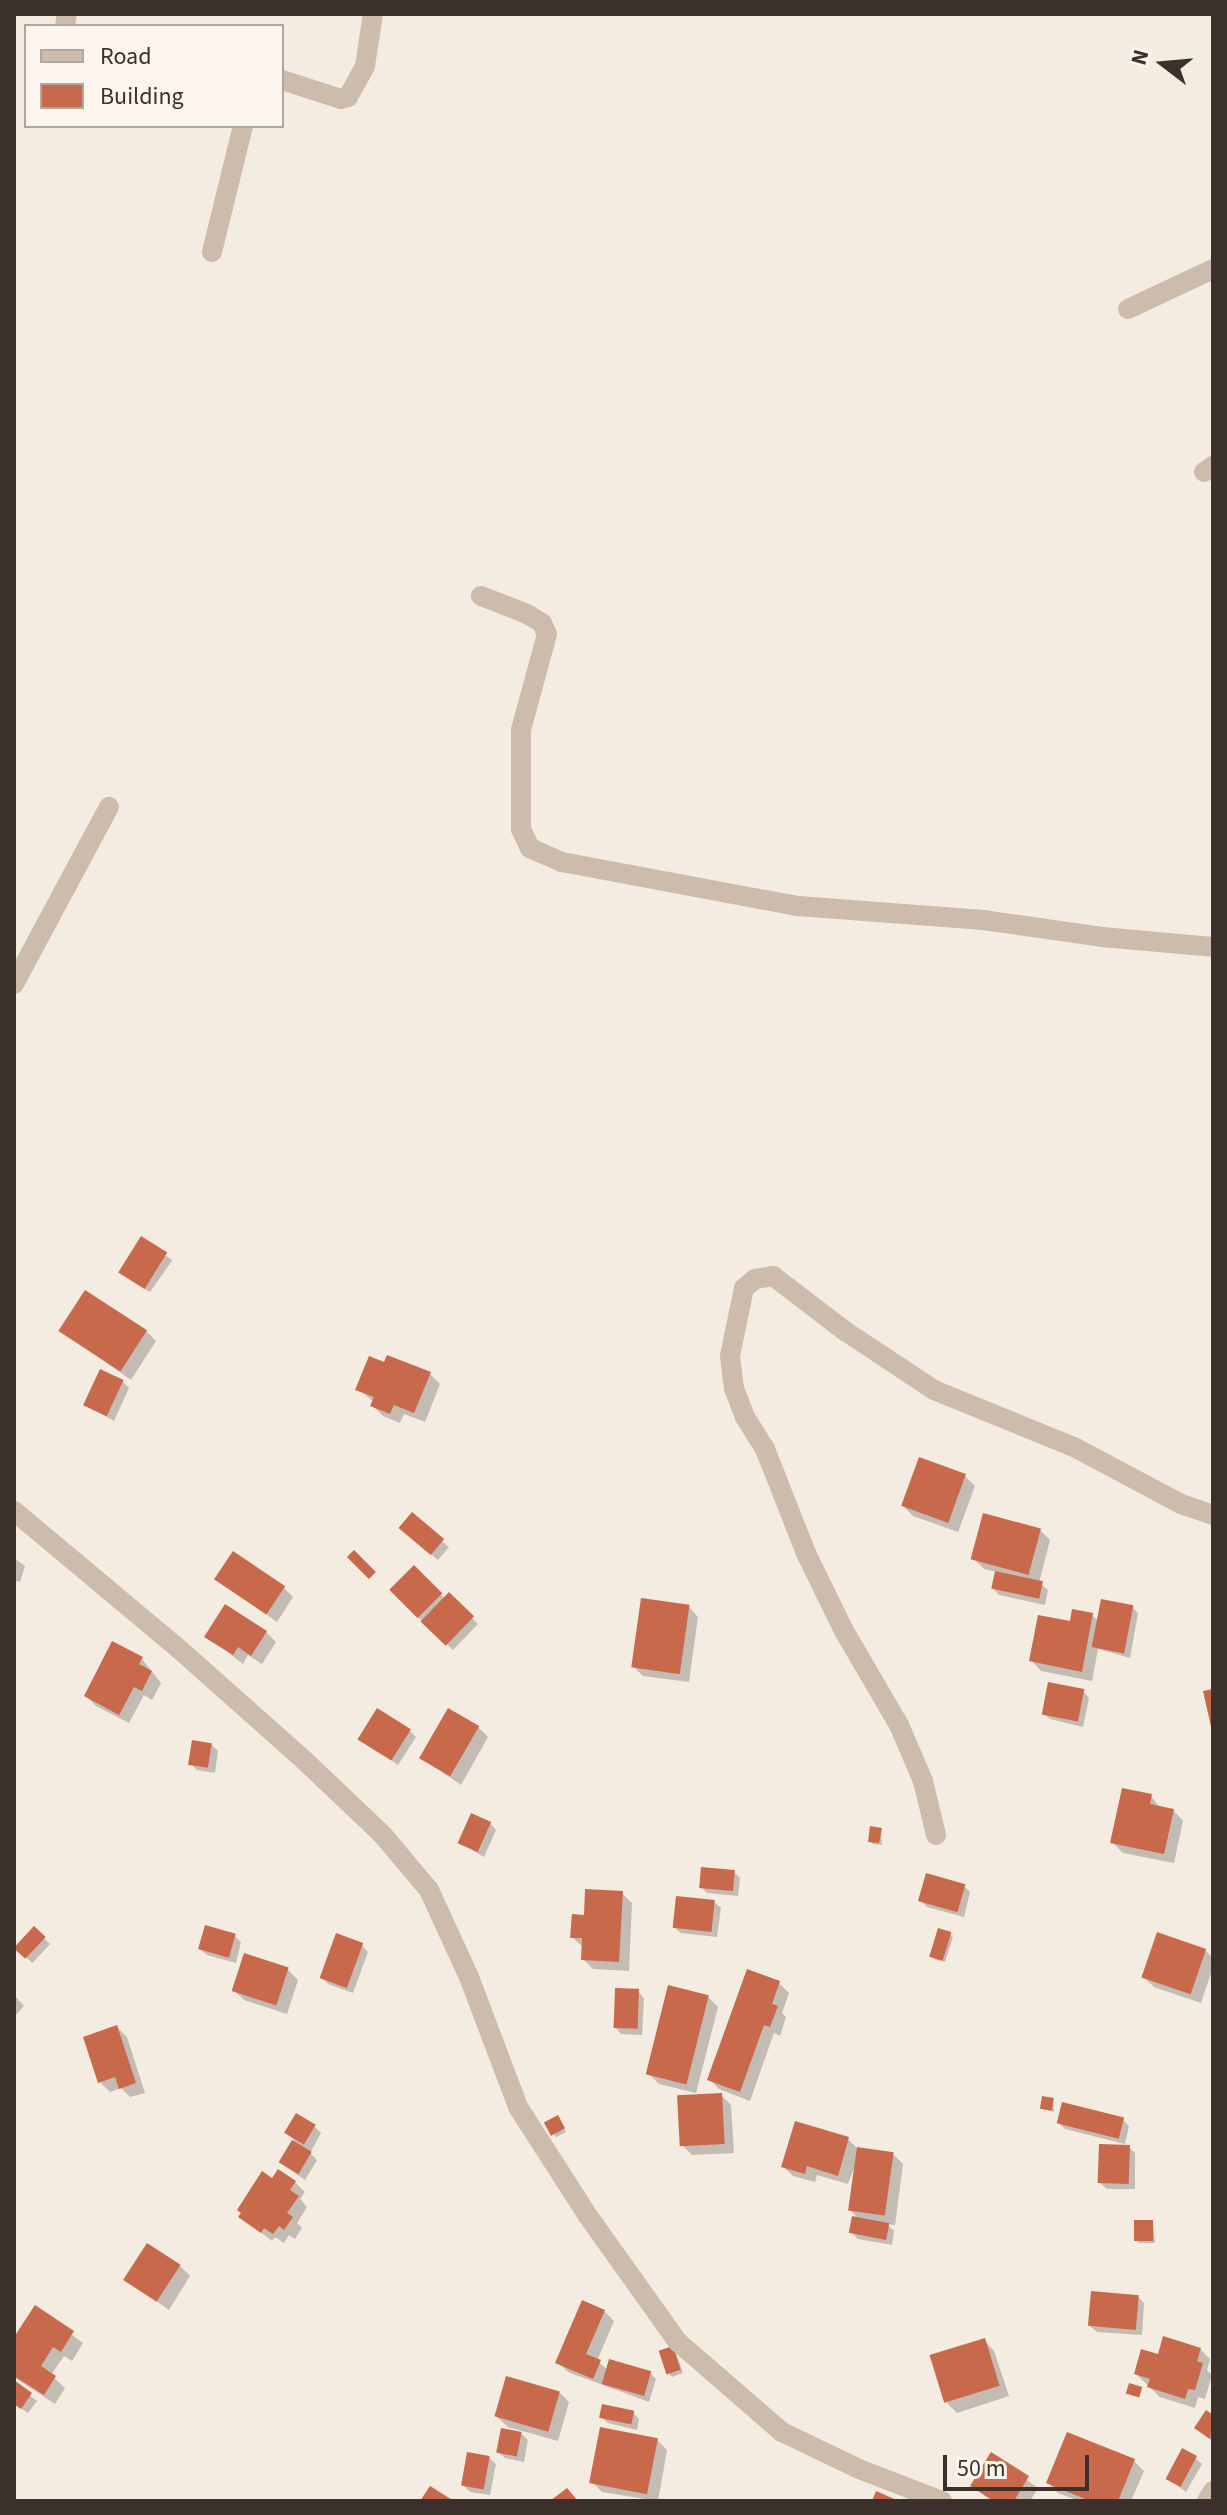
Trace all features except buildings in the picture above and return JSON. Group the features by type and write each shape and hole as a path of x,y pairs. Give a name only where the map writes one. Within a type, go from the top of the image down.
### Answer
{"street":[{"path":"284,81 341,99 348,97 365,66 373,14"},
{"path":"212,252 243,128"},
{"path":"1128,309 1213,269"},
{"path":"481,596 527,614 542,623 547,634 521,730 521,829 530,848 562,862 798,906 983,920 1102,937 1213,947"},
{"path":"14,984 109,807"},
{"path":"936,1835 923,1781 899,1725 844,1631 806,1553 765,1449 745,1417 734,1389 730,1356 744,1288 755,1279 773,1276 845,1331 934,1390 1074,1447 1181,1504 1213,1515"},
{"path":"14,1511 179,1649 305,1761 382,1834 429,1890 469,1977 518,2107 588,2216 678,2342 782,2432 859,2469 942,2501"},
{"path":"1207,2501 1213,2491"}]}
